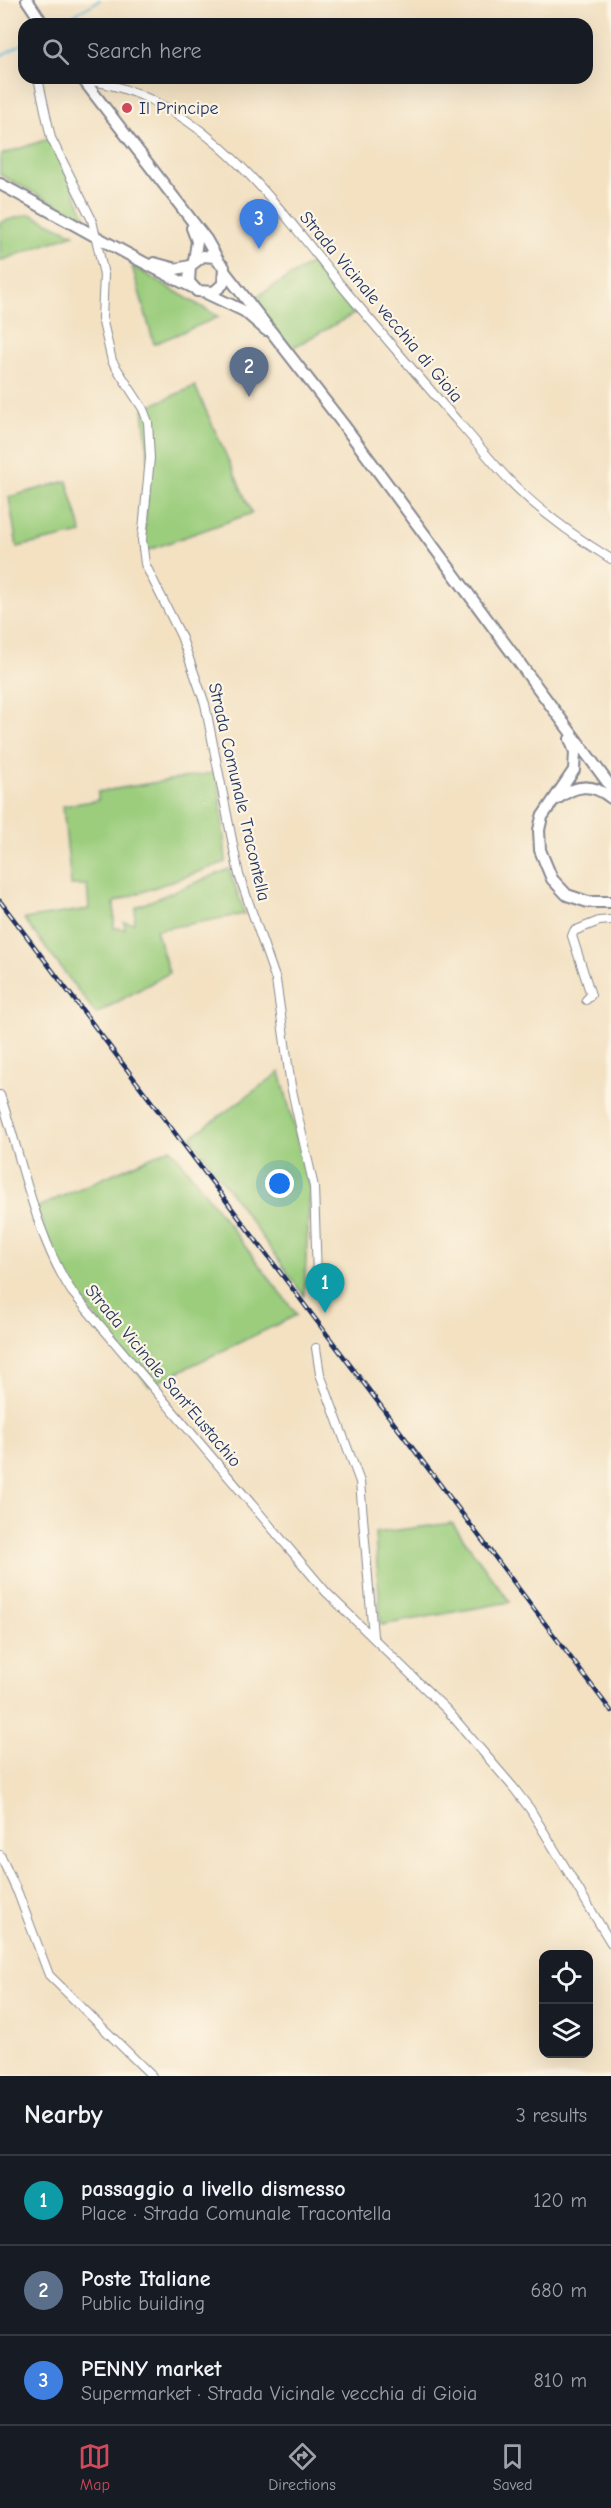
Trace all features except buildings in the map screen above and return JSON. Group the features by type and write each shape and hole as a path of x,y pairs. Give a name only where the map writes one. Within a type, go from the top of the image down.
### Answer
{"main road":[{"path":"27,0 40,18"},
{"path":"87,84 186,214 225,272 301,368 611,787"},
{"path":"0,184 95,234 144,265 244,311 269,333 301,368"},
{"path":"186,214 197,241 188,277 192,287"},
{"path":"107,241 162,267 192,264 208,256 218,260"},
{"path":"208,294 223,284 225,272"},
{"path":"550,704 573,744 575,762 569,778 540,823 538,838 543,859 552,879 567,895 578,900 597,903 611,902"},
{"path":"598,770 611,782"},
{"path":"552,803 579,786 598,789 611,798"}],"street":[{"name":"Strada Comunale Tracontella","path":"39,84 51,138 88,207 104,275 102,318 109,352 112,361 143,409 148,422 150,458 142,540 145,564 181,636 205,704 239,874 276,980 291,1086 314,1187 317,1276 324,1286"},
{"name":"Strada Vicinale vecchia di Gioia","path":"102,84 172,111 194,126 260,184 409,366 516,487 560,527 611,560"},
{"path":"585,1000 591,995 572,936 574,931 589,924 611,920"},
{"name":"Strada Vicinale Sant'Eustachio","path":"0,1095 42,1231 65,1281 86,1310 303,1567 343,1610 373,1636 447,1710 513,1786 530,1809 611,1943"},
{"path":"316,1348 320,1374 360,1482 373,1636"},
{"path":"0,1856 18,1893 49,1975 152,2076"}],"green space":[{"path":"51,138 87,220 0,175 0,155"},
{"path":"30,214 74,234 0,261 0,222"},
{"path":"312,263 354,314 290,349 248,302"},
{"path":"132,266 219,317 154,344"},
{"path":"195,386 252,513 143,552 149,464 143,409"},
{"path":"67,481 82,533 17,547 9,497"},
{"path":"218,772 226,862 114,902 114,928 125,929 124,922 134,923 136,907 229,869 245,914 156,930 169,973 96,1014 24,919 89,909 87,885 71,885 63,806 98,800 98,792"},
{"path":"280,1072 310,1187 304,1296 191,1137"},
{"path":"171,1148 297,1315 149,1386 60,1271 36,1208"},
{"path":"452,1523 510,1602 381,1625 375,1533"}],"waterway":[{"path":"68,18 100,0"},
{"path":"0,56 18,46"}],"railway":[{"path":"0,901 611,1711"}],"place":[{"name":"Il Principe","path":"127,108"},
{"name":"PENNY market","path":"259,249"},
{"name":"Poste Italiane","path":"249,397"},
{"name":"passaggio a livello dismesso","path":"325,1313"}]}
